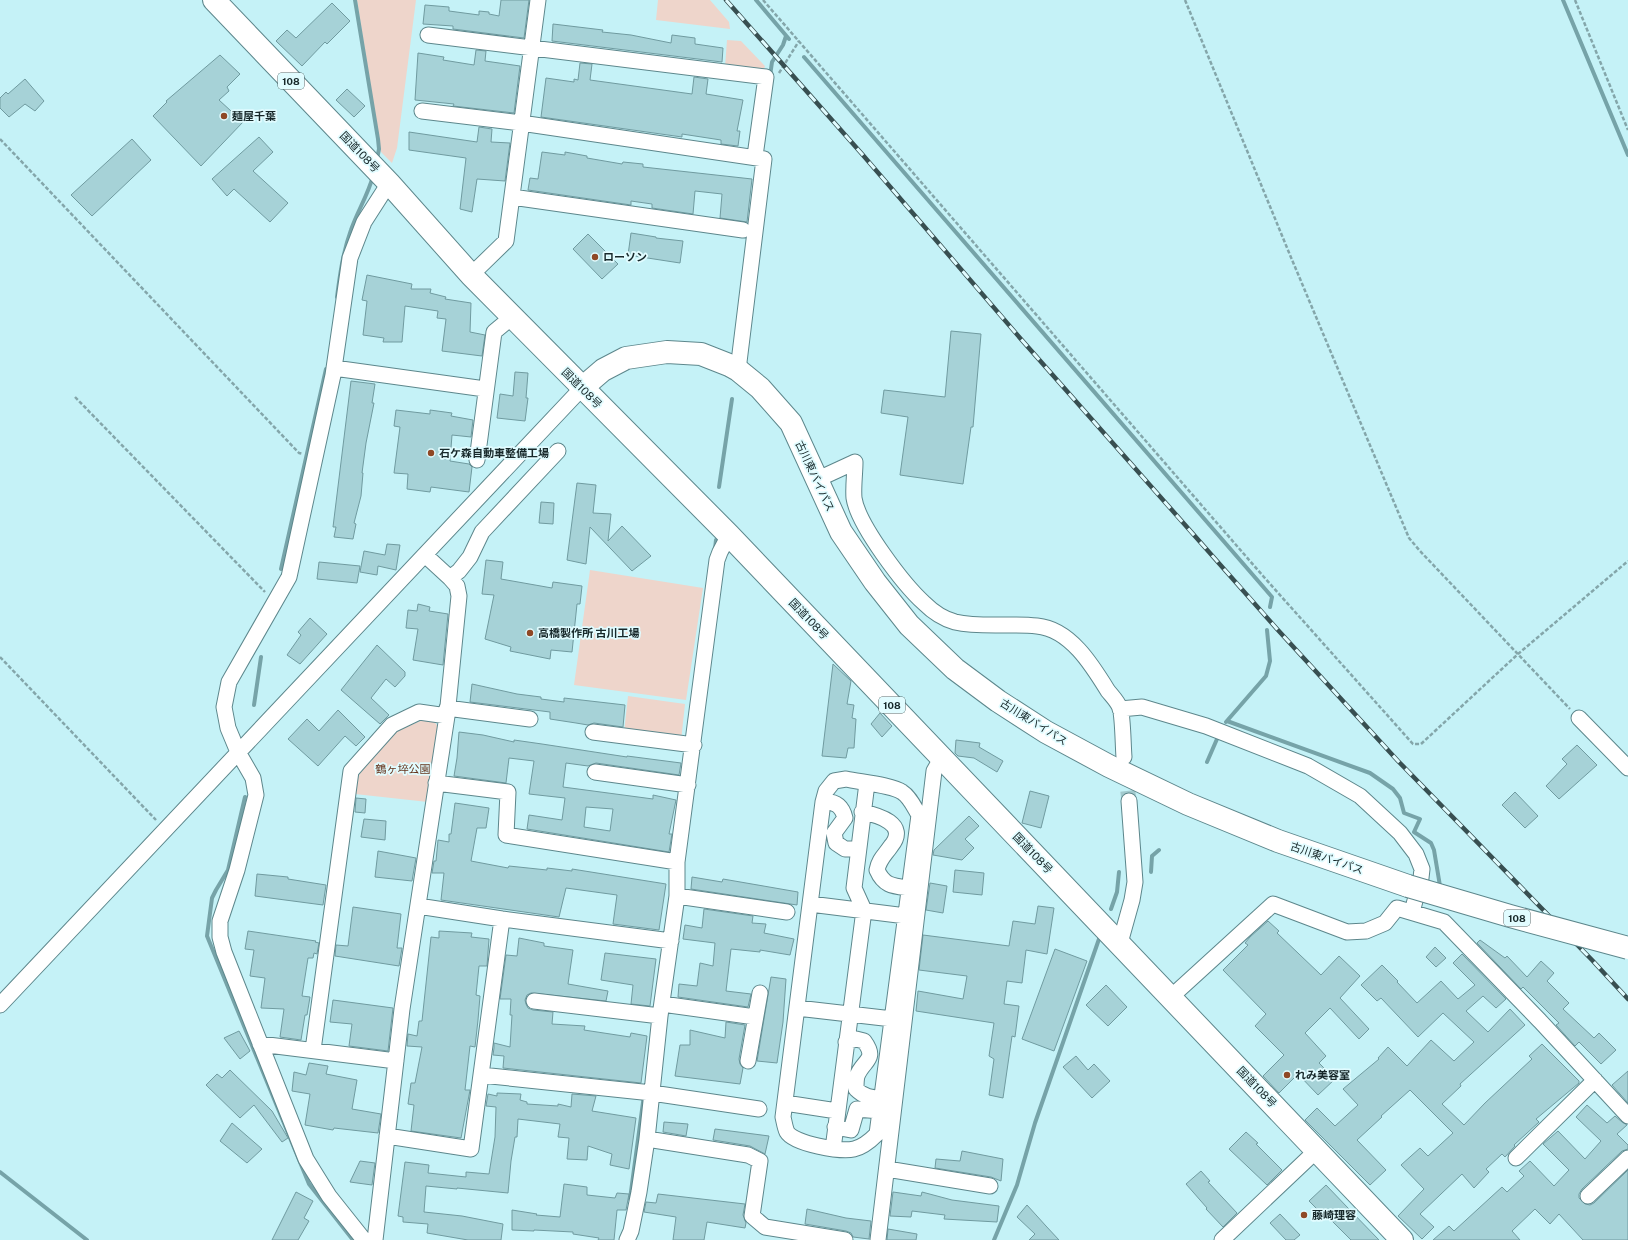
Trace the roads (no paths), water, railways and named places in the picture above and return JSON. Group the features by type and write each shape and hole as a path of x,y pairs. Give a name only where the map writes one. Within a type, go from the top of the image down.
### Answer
{"highway":[{"name":"国道108号","path":"214,0 379,172 471,275 729,534 1402,1240"},
{"name":"古川東バイパス","path":"582,388 603,370 626,358 667,352 701,354 729,365 738,370 760,388 791,423 841,532 874,582 909,625 955,669 998,701 1046,732 1109,766 1188,804 1278,841 1408,886 1510,916 1628,948"}],"street":[{"path":"471,275 506,241 538,0"},
{"path":"428,35 532,47 766,78 755,156"},
{"path":"422,111 522,123 755,156 764,159 751,280 738,370"},
{"path":"364,1240 329,1196 306,1159 224,952 220,937 220,921 237,870 256,795 253,778 238,752 228,728 224,707 229,682 289,577 334,368 350,258 364,222 379,172"},
{"path":"512,196 743,230"},
{"path":"477,460 485,389 494,332 512,317"},
{"path":"334,368 485,389"},
{"path":"0,1004 582,388"},
{"path":"450,578 459,571 470,557 482,532 558,451"},
{"path":"816,480 855,462 854,499 865,528 906,584 924,604 938,614 953,621 966,624 1037,626 1051,628 1078,649 1096,672 1120,709 1124,757"},
{"path":"627,1240 631,1231 639,1192 647,1139 644,1093 656,1012 664,940 677,896 670,861 687,744 717,560 729,534"},
{"path":"375,1240 402,1009 447,712 459,596 457,586 425,555"},
{"path":"1120,709 1142,707 1206,726 1308,766 1360,796 1400,833 1416,854 1422,869 1412,912"},
{"path":"313,1050 351,771 392,725 419,712 447,712 530,719"},
{"path":"1579,718 1628,768"},
{"path":"593,732 687,744"},
{"path":"878,1240 887,1169 898,1020 906,916 919,815 902,791 846,779 834,781 826,791 823,802 783,1117 787,1132 797,1140 833,1149 853,1150 868,1143 877,1134 881,1105 898,1020 934,771 942,757"},
{"path":"595,772 682,784"},
{"path":"436,783 508,792 506,835 670,861"},
{"path":"833,1149 864,910 854,888 866,783"},
{"path":"823,802 831,801 838,805 844,812 845,818 834,833 836,843 845,848 858,849"},
{"path":"1120,943 1132,900 1134,882 1129,801"},
{"path":"862,812 878,815 890,822 896,830 896,838 892,846 879,862 877,870 881,879 887,883 909,888"},
{"path":"677,896 787,912"},
{"path":"810,904 906,916"},
{"path":"1171,997 1273,904 1347,932 1366,931 1385,923 1397,908 1444,922 1628,1116"},
{"path":"418,906 502,919 664,940"},
{"path":"387,1136 471,1149 502,919"},
{"path":"748,1061 760,993"},
{"path":"534,1001 656,1012 755,1018"},
{"path":"796,1008 898,1020"},
{"path":"846,1042 856,1039 864,1041 868,1047 870,1055 868,1062 856,1077 856,1089 863,1096 872,1098 881,1105"},
{"path":"260,1044 396,1061"},
{"path":"481,1075 644,1093 759,1109"},
{"path":"1516,1158 1595,1080"},
{"path":"784,1103 837,1111"},
{"path":"835,1127 852,1130 857,1109 881,1105"},
{"path":"647,1139 748,1155 760,1161 752,1216 756,1221 765,1227 844,1240"},
{"path":"1222,1240 1317,1150"},
{"path":"1588,1196 1628,1158"},
{"path":"887,1169 990,1186"}],"waterway":[{"path":"355,0 378,139 379,149 377,159"},
{"path":"756,0 789,39"},
{"path":"1563,0 1628,155"},
{"path":"770,76 772,62 783,45 786,36"},
{"path":"804,57 1272,597 1270,607"},
{"path":"337,297 342,263 348,238 373,176"},
{"path":"281,569 326,369"},
{"path":"719,487 732,399"},
{"path":"715,549 716,540"},
{"path":"1226,722 1266,676 1270,661 1267,630"},
{"path":"254,705 261,657"},
{"path":"1227,721 1370,773 1393,789 1400,798 1404,813 1420,819 1414,832 1431,843 1434,850 1440,886"},
{"path":"1207,762 1217,739"},
{"path":"245,797 228,870 212,898 207,936 309,1184 353,1240"},
{"path":"1151,872 1152,856 1159,850"},
{"path":"1111,909 1117,892 1119,872"},
{"path":"994,1240 1017,1185 1035,1123 1099,939"},
{"path":"630,1199 644,1095"},
{"path":"0,1172 87,1240"}],"tunnel":[{"path":"1125,768 1129,801"}],"railway":[{"path":"726,0 862,154 1020,338 1277,629 1398,761 1592,960 1628,999"}],"place":[{"name":"麺屋千葉","path":"224,116"},
{"name":"ローソン","path":"595,257"},
{"name":"石ケ森自動車整備工場","path":"431,453"},
{"name":"高橋製作所 古川工場","path":"530,633"},
{"name":"れみ美容室","path":"1287,1075"},
{"name":"藤崎理容","path":"1304,1215"}],"park label":[{"name":"鶴ヶ埣公園","path":"403,769"}]}
